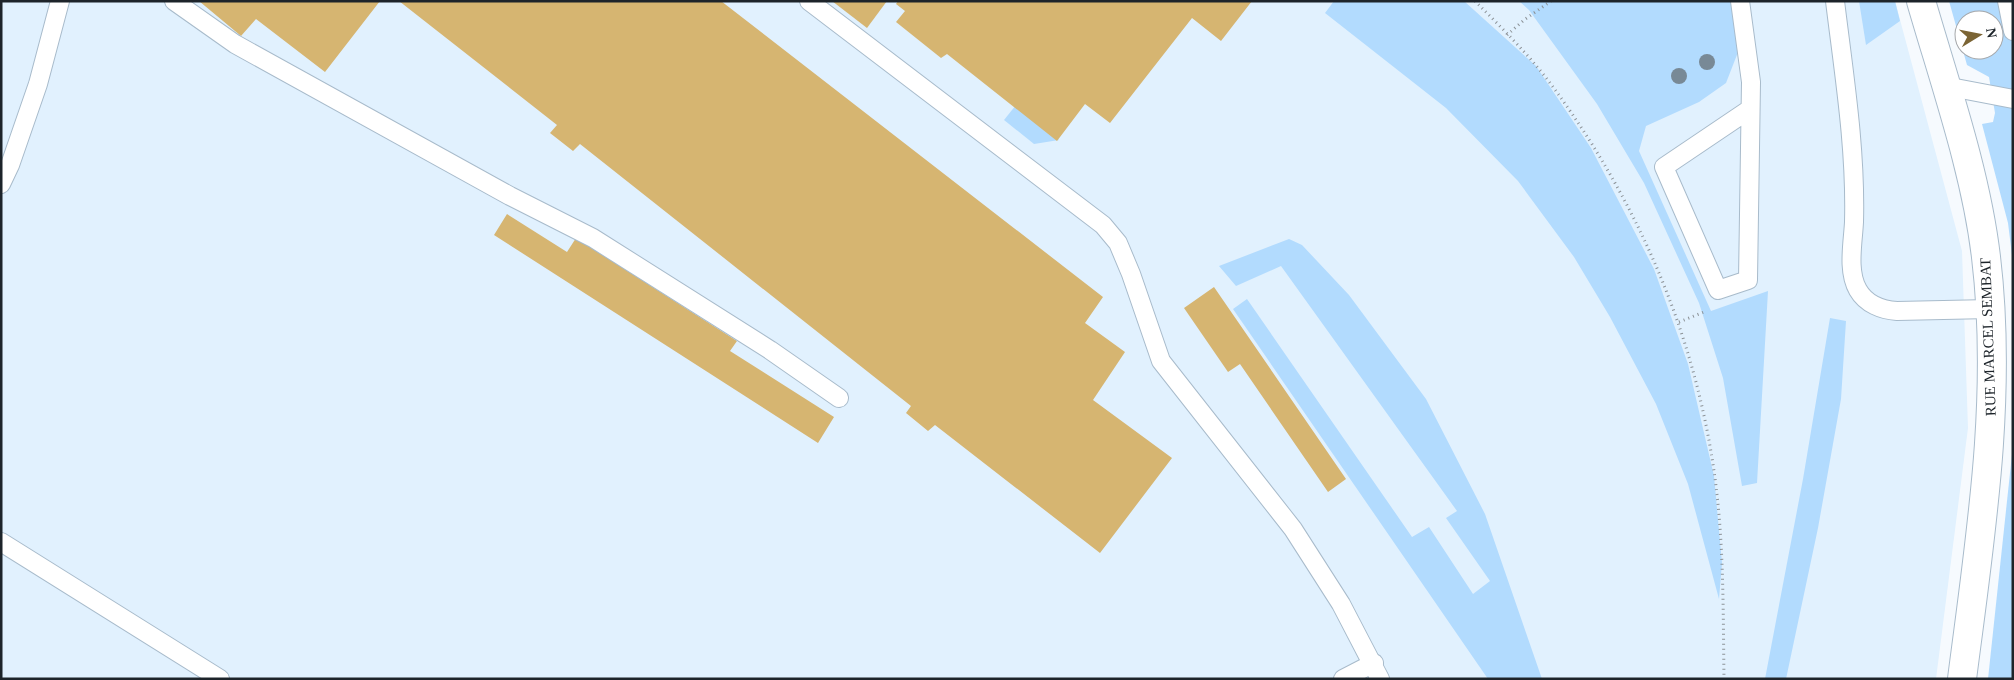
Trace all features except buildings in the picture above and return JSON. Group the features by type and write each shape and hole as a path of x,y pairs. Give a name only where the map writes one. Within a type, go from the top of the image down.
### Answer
{"street":[{"name":"RUE MARCEL SEMBAT","path":"1921,1 1968,166 1980,218 1986,258 1990,309 1992,385 1989,454 1962,679"}],"lane":[{"path":"1,184 10,165 38,84 60,1"},
{"path":"174,1 235,44 510,196 592,238 762,345 839,398"},
{"path":"809,1 1103,225 1118,242 1161,361 1293,529 1341,604 1377,671 1343,679"},
{"path":"1740,1 1751,82 1748,280 1718,290 1664,167 1750,109"},
{"path":"1835,1 1852,146 1853,269 1858,290 1874,305 1884,310 1990,309"},
{"path":"2007,1 2013,31"},
{"path":"1945,86 2013,100"},
{"path":"1,542 220,679"}],"path":[{"path":"1475,1 1555,90 1610,174 1632,211 1648,245 1678,322 1693,367 1714,470 1723,566 1724,679"},
{"path":"1507,35 1551,1"}],"shaded area":[{"path":"1,1 1895,1 1962,251 1968,428 1936,679 1,679"},
{"path":"1334,1 1464,1 1536,66 1591,148 1654,269 1688,364 1714,476 1722,563 1719,599 1688,484 1656,404 1610,317 1574,257 1518,181 1446,108 1325,13"},
{"path":"1519,1 1734,1 1740,47 1726,83 1699,102 1646,126 1639,151 1711,311 1768,291 1757,483 1742,486 1723,378 1699,303 1644,183 1597,104 1529,10"},
{"path":"1859,1 1895,1 1900,21 1866,45"},
{"path":"1949,1 2013,1 2013,263 2008,223 1982,124 1993,122 1995,113 1989,77 1967,65 1966,60 2004,60 2004,10 1954,10 1954,19"},
{"path":"1016,105 1059,140 1034,144 1004,120"},
{"path":"1289,239 1302,245 1349,295 1426,399 1485,514 1542,679 1488,679 1233,309 1247,299 1412,537 1429,527 1473,594 1490,581 1446,518 1457,511 1281,266 1236,286 1219,266"},
{"path":"1830,318 1846,321 1841,399 1818,528 1786,679 1765,679 1803,479"},
{"path":"2013,445 2013,679 1988,679"}]}
